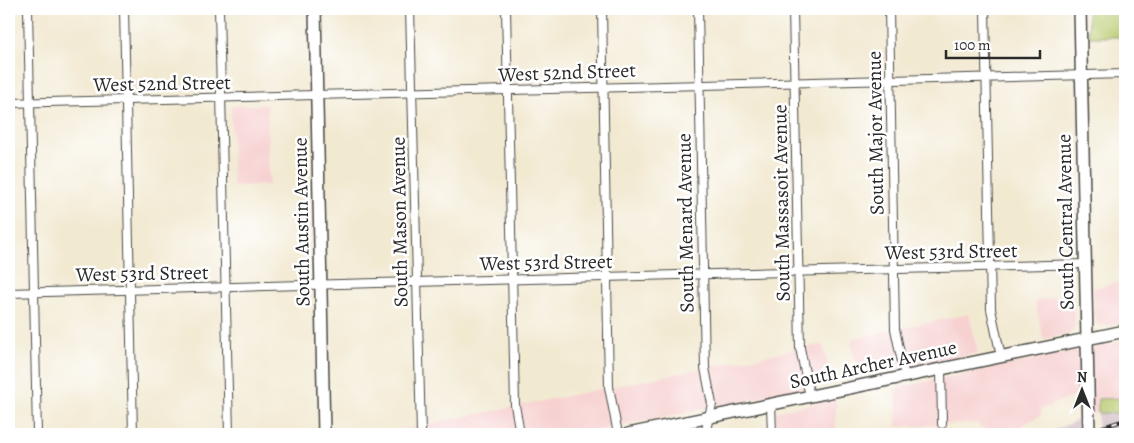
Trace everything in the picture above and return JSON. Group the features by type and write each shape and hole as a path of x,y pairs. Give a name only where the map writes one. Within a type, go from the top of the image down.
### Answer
{"main road":[{"name":"South Austin Avenue","path":"315,9 324,434"},
{"name":"South Central Avenue","path":"1080,9 1089,434"},
{"name":"South Archer Avenue","path":"628,434 1125,331"}],"street":[{"path":"28,9 37,434"},
{"path":"124,9 133,434"},
{"path":"219,9 229,434"},
{"name":"South Mason Avenue","path":"410,9 421,434"},
{"path":"506,9 515,405 520,434"},
{"path":"602,9 609,387 618,434"},
{"name":"South Menard Avenue","path":"698,9 705,368 712,404 705,434"},
{"name":"South Massasoit Avenue","path":"793,9 800,348 810,396"},
{"name":"South Major Avenue","path":"889,9 896,329 905,377"},
{"path":"985,9 989,267 991,309 1001,357"},
{"name":"West 52nd Street","path":"9,103 1125,74"},
{"name":"West 53rd Street","path":"9,293 1085,264"},
{"path":"941,369 942,424"},
{"path":"771,404 772,434"}],"shaded area":[{"path":"267,105 269,185 233,186 231,106"},
{"path":"1125,281 1125,322 1104,326 1098,325 1094,315 1093,288"},
{"path":"1074,293 1075,326 1073,330 1068,334 1043,339 1035,301"},
{"path":"969,314 978,353 859,377 851,339"},
{"path":"1125,341 1125,413 1098,413 1078,420 1077,395 1041,409 1041,415 1007,434 984,434 984,428 979,428 978,423 897,427 896,388"},
{"path":"823,344 832,383 579,434 380,434"},
{"path":"836,399 836,434 776,434 775,412"},
{"path":"1098,413 1125,413 1125,431 1097,434"},
{"path":"1078,420 1079,434 1047,434 1048,433"}],"green space":[{"path":"1088,9 1125,9 1125,37 1089,37"},
{"path":"1125,398 1125,413 1098,413 1098,399"}],"railway":[{"path":"1081,434 1125,420"}]}
